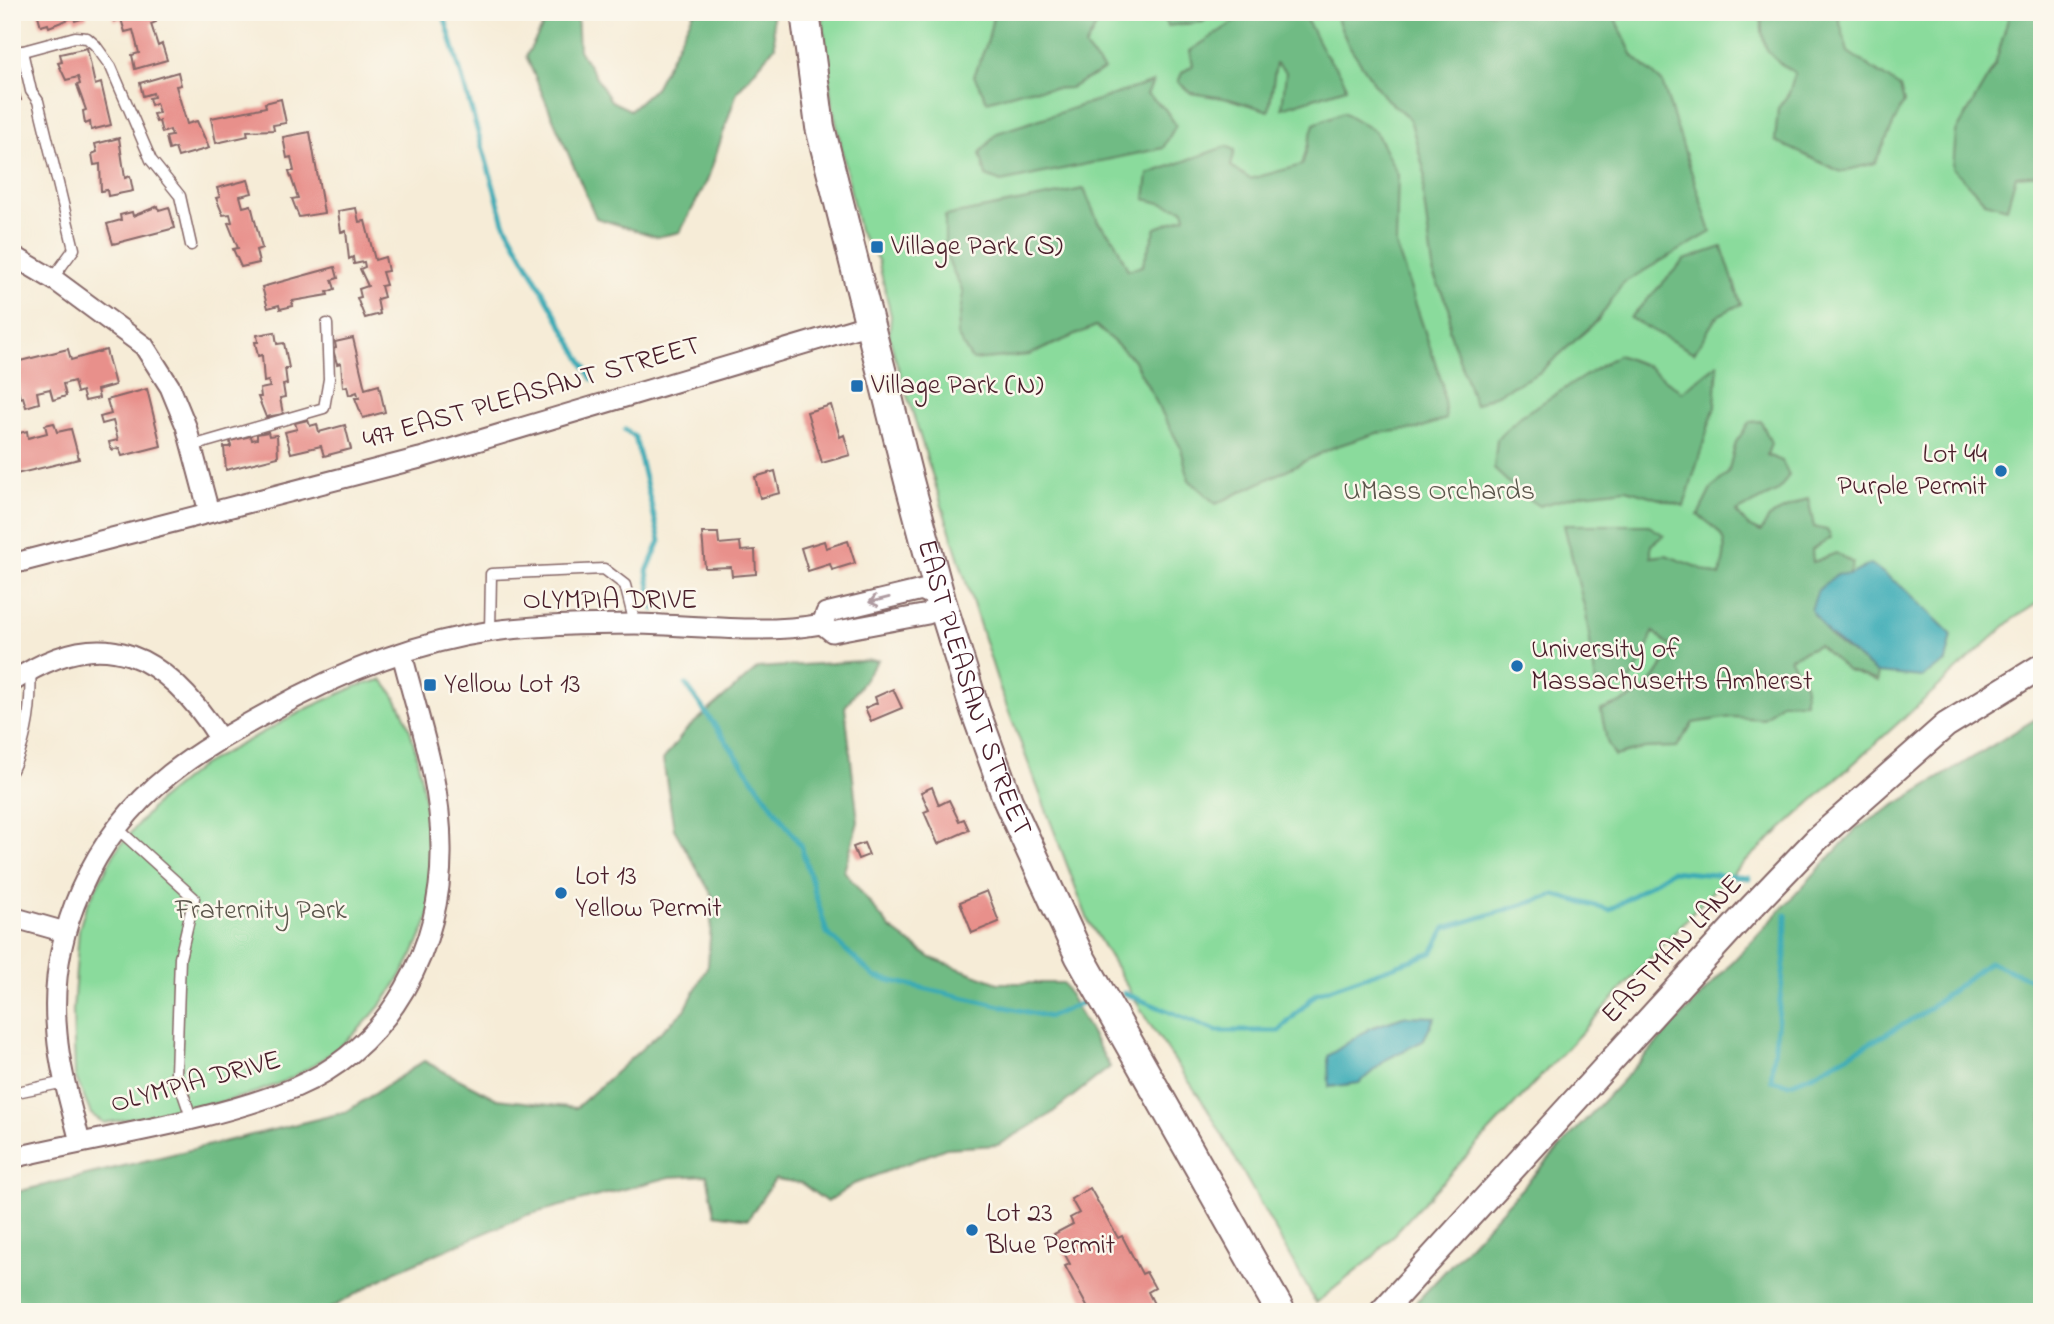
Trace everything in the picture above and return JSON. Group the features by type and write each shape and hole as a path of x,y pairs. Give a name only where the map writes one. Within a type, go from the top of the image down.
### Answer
{"main road":[{"name":"EAST PLEASANT STREET","path":"805,12 820,127 941,600 975,710 1008,801 1079,955 1281,1312"}],"street":[{"path":"12,256 52,279 144,346 170,387 192,446 209,512"},
{"name":"497 EAST PLEASANT STREET","path":"12,564 420,458 870,324"},
{"name":"OLYMPIA DRIVE","path":"80,1142 65,1082 55,1015 57,974 65,932 94,861 117,828 151,790 220,739 328,680 401,654 490,632 635,624 703,629 794,628 821,624 827,613 922,590 941,600"},
{"path":"12,682 30,670 67,654 113,651 145,660 171,677 186,692 220,739"},
{"name":"OLYMPIA DRIVE","path":"12,1158 270,1096 326,1070 383,1019 403,995 417,968 438,908 442,845 429,752 401,654"},
{"name":"EASTMAN LANE","path":"1382,1312 1747,912 1817,839 1946,725 2042,666"},
{"path":"12,917 65,932"}],"lane":[{"path":"52,279 74,249 38,102 31,91 17,52 75,37 87,38 111,67 150,160 180,196 191,245"},
{"path":"192,446 309,415 324,408 329,379 327,324"},
{"path":"490,632 491,575 516,573 604,569 625,585 635,624"},
{"path":"12,770 19,755 32,705 30,670"},
{"path":"117,828 194,898 180,958 176,1073 191,1117"},
{"path":"12,1093 65,1082"}],"green space":[{"path":"539,12 577,12 579,50 611,101 630,110 655,88 694,12 772,12 775,46 737,92 707,181 680,232 657,237 596,218 526,56 542,28"},
{"name":"UMass Orchards","path":"822,12 2042,12 2042,600 2013,619 1713,891 1371,1259 1316,1303 1207,1108 1147,1020 1088,920 999,686 894,354 889,336 891,316 878,260 859,231 831,99"},
{"path":"994,12 1104,12 1085,47 1104,70 1070,88 1025,90 987,101 974,76 988,40"},
{"path":"1161,12 1214,12 1203,22 1167,26"},
{"path":"1249,12 1300,12 1341,74 1346,88 1282,108 1286,72 1276,63 1269,111 1229,99 1191,93 1178,82 1182,73 1193,65 1190,51"},
{"path":"1334,12 1612,12 1633,56 1662,82 1711,232 1623,283 1598,320 1539,373 1475,405 1449,330 1450,310 1434,276 1423,194 1425,174 1410,119 1383,96 1348,44"},
{"path":"1761,12 1837,12 1848,52 1900,87 1904,102 1875,163 1841,172 1775,141 1778,108 1789,93 1795,73 1777,61 1767,49 1762,34"},
{"path":"2010,12 2042,12 2042,174 2016,176 2007,208 1985,202 1953,168 1956,132 1995,65"},
{"path":"1153,82 1147,94 1165,109 1176,125 1163,148 1001,182 986,176 980,153 997,133"},
{"path":"1343,112 1376,132 1398,175 1396,245 1442,383 1446,419 1417,429 1377,433 1334,447 1216,504 1189,480 1181,448 1133,359 1096,326 1029,355 972,360 957,335 963,292 945,254 945,216 1084,189 1098,222 1114,239 1128,270 1142,266 1156,228 1185,217 1183,209 1145,199 1148,174 1227,146 1235,150 1231,166 1250,179 1302,165 1314,124"},
{"path":"1722,247 1741,304 1717,316 1694,353 1630,318 1684,260"},
{"path":"1618,355 1647,366 1682,392 1718,364 1715,406 1684,506 1626,489 1583,494 1539,506 1522,495 1494,469 1497,439 1521,416"},
{"path":"1761,421 1771,443 1767,455 1782,461 1789,475 1778,491 1736,512 1748,526 1761,532 1769,517 1808,498 1814,527 1827,530 1831,538 1812,550 1813,562 1836,553 1853,563 1829,636 1877,673 1878,681 1848,671 1818,645 1790,658 1805,684 1805,702 1781,703 1763,719 1732,717 1693,723 1677,747 1645,748 1615,756 1607,742 1601,710 1628,700 1645,688 1673,648 1653,632 1643,660 1625,687 1596,684 1586,614 1564,525 1647,525 1664,535 1651,545 1651,557 1666,555 1720,576 1724,555 1723,540 1715,528 1698,515 1711,489 1728,473 1736,442 1750,422"},
{"path":"878,660 845,707 858,822 844,871 890,928 931,958 998,983 1063,983 1110,1067 1048,1116 998,1145 946,1148 854,1184 827,1202 801,1183 775,1179 748,1219 715,1214 707,1175 670,1177 527,1215 396,1271 324,1312 12,1312 12,1193 346,1112 424,1061 497,1099 576,1108 685,1010 708,965 713,897 674,829 663,760 687,729 758,668"},
{"name":"Fraternity Park","path":"382,680 393,693 414,742 433,863 429,917 394,987 379,1007 344,1043 302,1072 280,1083 238,1098 194,1108 104,1123 91,1114 75,1076 73,1011 79,929 85,909 116,850 158,801 202,765 308,708 357,686"},
{"path":"2042,715 2042,1312 1407,1312 1856,829"}],"water":[{"path":"1871,564 1906,590 1952,635 1946,662 1922,677 1877,673 1829,635 1811,610 1818,590 1837,574 1850,575"},
{"path":"1406,1016 1435,1017 1423,1041 1387,1059 1359,1083 1329,1087 1328,1056 1370,1028"}],"building":[{"path":"37,12 86,12 87,17 75,21 74,17 49,27 48,24 41,26"},
{"path":"112,12 153,12 156,22 151,24 158,46 162,44 167,60 135,69 132,55 139,53 133,30 125,32 121,19 114,21"},
{"path":"87,48 95,85 101,83 111,125 91,130 90,122 85,124 83,111 86,110 77,85 80,84 78,77 66,80 58,63 62,62 60,54"},
{"path":"178,72 181,85 176,86 187,124 197,121 209,148 178,157 175,148 169,150 166,137 172,136 170,130 162,133 159,121 156,122 153,114 159,113 156,103 151,105 149,98 154,97 153,93 143,96 140,83"},
{"path":"14,74 21,100 12,102 12,75"},
{"path":"281,99 286,123 273,125 274,130 247,131 248,136 216,143 211,118 266,107 265,103"},
{"path":"310,132 324,213 299,217 292,199 298,198 289,171 294,171 291,157 287,158 283,137"},
{"path":"119,138 125,178 130,176 133,191 108,196 107,190 101,191 100,164 94,165 92,154 97,152 95,144"},
{"path":"248,180 252,193 240,196 243,207 251,205 262,248 256,250 259,263 241,267 233,249 238,248 228,223 232,222 230,214 223,215 216,198 220,197 217,188"},
{"path":"158,206 159,210 169,207 175,228 113,244 107,224 121,220 120,215 132,212 133,216"},
{"path":"356,208 359,222 365,221 375,260 385,257 388,271 382,272 386,285 381,286 384,297 377,299 380,314 365,318 357,298 361,297 359,289 368,286 360,269 365,267 364,262 354,264 353,257 349,259 346,231 341,232 338,211"},
{"path":"335,267 338,278 332,280 335,289 327,292 328,295 292,301 293,306 280,309 279,305 268,308 262,287"},
{"path":"275,332 277,344 284,343 289,368 285,368 285,397 280,398 283,414 266,417 258,397 261,397 260,389 270,387 268,381 264,382 262,355 258,356 255,342 258,342 257,335"},
{"path":"353,338 365,389 379,385 385,412 363,418 355,398 359,398 357,392 349,395 347,386 343,387 341,363 337,364 333,349 336,348 335,342"},
{"path":"68,349 71,360 106,350 115,385 97,390 99,398 85,401 82,391 77,393 74,381 63,384 66,396 53,400 50,389 37,392 39,403 26,407 23,397 20,398 12,363"},
{"path":"147,389 161,446 122,456 119,448 111,450 109,442 118,440 113,421 102,424 100,417 111,414 107,400"},
{"path":"831,405 840,437 844,435 850,455 822,463 807,412"},
{"path":"308,420 310,426 317,424 319,432 345,425 351,449 324,456 321,446 291,453 285,432 297,429 295,423"},
{"path":"54,423 57,432 71,429 79,459 12,475 12,441 18,440 16,434 27,431 28,438 47,433 45,425"},
{"path":"268,432 269,436 277,435 278,457 226,470 224,447 231,447 230,441 251,436 252,440 257,439 257,434"},
{"path":"775,471 780,493 760,498 755,477"},
{"path":"702,533 718,533 719,544 740,542 741,551 755,550 756,574 732,576 731,567 705,568"},
{"path":"824,541 826,548 848,541 855,563 832,570 830,564 808,571 801,548"},
{"path":"893,689 902,708 871,721 865,708 877,703 875,697"},
{"path":"932,787 939,805 949,800 959,821 964,819 969,830 938,844 924,812 929,810 921,792"},
{"path":"864,843 869,855 858,859 853,847"},
{"path":"987,891 999,922 972,933 960,902"},
{"path":"1090,1188 1118,1238 1122,1236 1142,1274 1146,1272 1155,1288 1148,1292 1158,1312 1090,1312 1065,1266 1070,1264 1054,1234 1073,1224 1070,1218 1079,1213 1071,1199"}],"waterway":[{"path":"443,12 504,222 592,379"},
{"path":"625,430 635,437 660,541 647,571 654,610"},
{"path":"686,685 801,846 827,933 875,977 1049,1017 1084,1002"},
{"path":"1124,993 1216,1031 1279,1031 1317,993 1432,953 1445,928 1555,895 1610,910 1671,871 1749,878"},
{"path":"1786,915 1785,955 1771,1080 1789,1084 1814,1074 1920,1015 1989,962 2042,984"}],"place":[{"name":"Village Park (S)","path":"877,247"},
{"name":"Village Park (N)","path":"857,386"},
{"name":"Lot 44 Purple Permit","path":"2001,471"},
{"name":"University of Massachusetts Amherst","path":"1517,666"},
{"name":"Yellow Lot 13","path":"430,685"},
{"name":"Lot 13 Yellow Permit","path":"561,893"},
{"name":"Lot 23 Blue Permit","path":"972,1230"}]}
